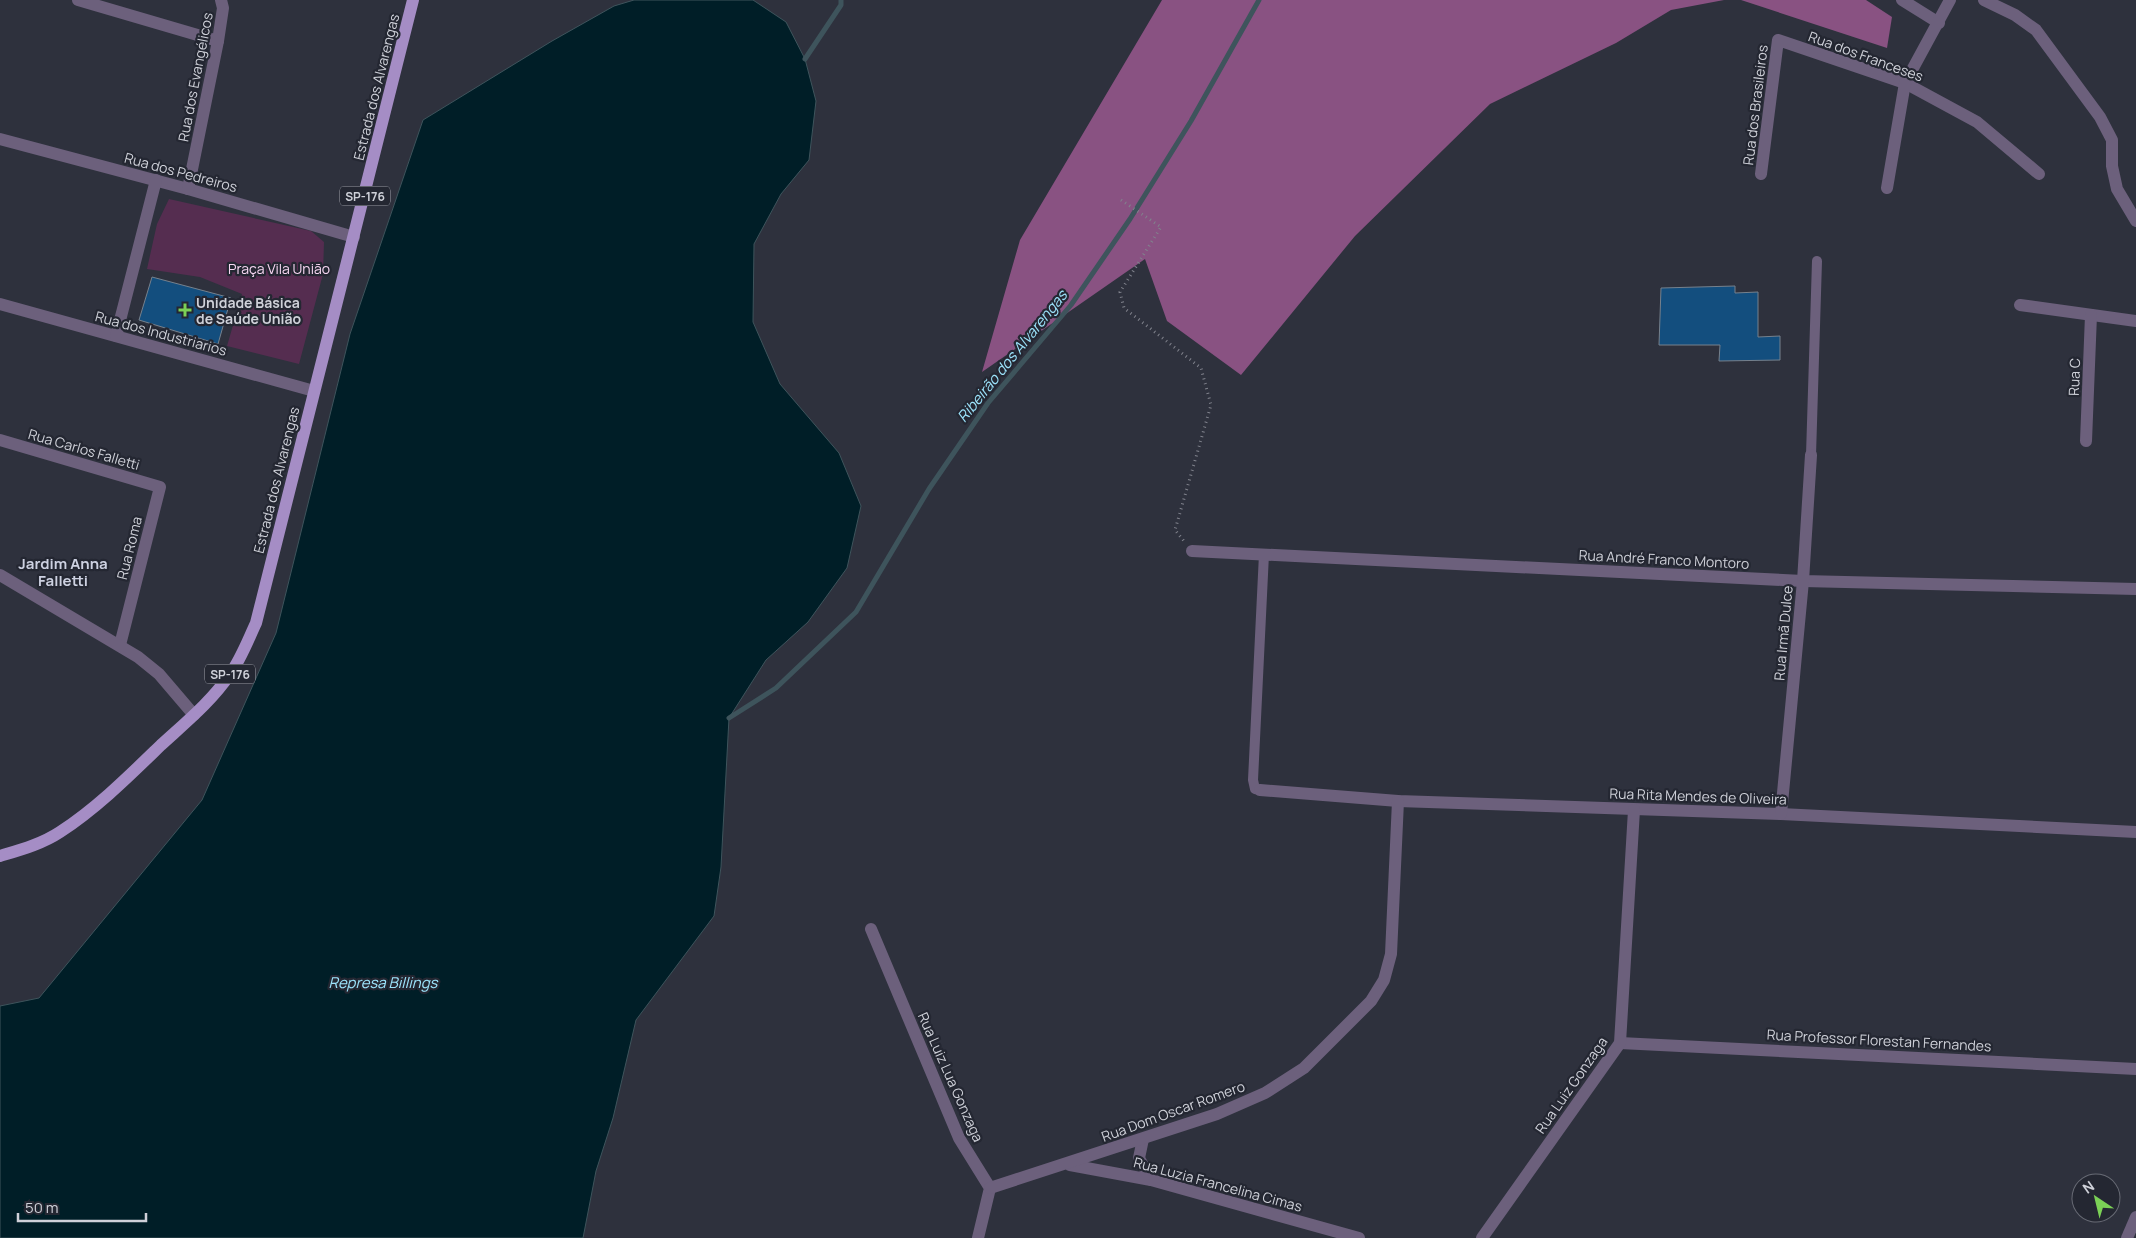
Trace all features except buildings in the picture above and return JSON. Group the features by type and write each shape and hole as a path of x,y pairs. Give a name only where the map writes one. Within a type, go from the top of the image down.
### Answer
{"main road":[{"name":"Estrada dos Alvarengas","path":"0,856 22,850 59,833 124,780 194,715 231,673 256,623 413,0"}],"street":[{"path":"78,0 218,41"},
{"name":"Rua dos Evangélicos","path":"188,189 218,41 223,8 221,0"},
{"path":"1902,0 1939,23"},
{"path":"1887,188 1905,83 1950,0"},
{"path":"1984,0 2015,15 2036,30 2100,116 2112,140 2112,166 2117,188 2136,221"},
{"name":"Rua dos Franceses","path":"1778,40 1905,83 1977,122 2039,174"},
{"name":"Rua dos Brasileiros","path":"1761,174 1778,40"},
{"name":"Rua dos Pedreiros","path":"0,139 156,180 354,237"},
{"path":"116,336 156,180"},
{"name":"Rua dos Industriarios","path":"0,304 314,391"},
{"path":"2020,305 2136,321"},
{"name":"Rua C","path":"2086,440 2091,315"},
{"name":"Rua Carlos Falletti","path":"0,440 160,487"},
{"name":"Rua Irmã Dulce","path":"1781,814 1802,581 1811,455"},
{"name":"Rua Roma","path":"120,645 160,487"},
{"name":"Rua André Franco Montoro","path":"1192,551 1802,581 2136,589"},
{"path":"0,575 120,645 159,674 194,715"},
{"name":"Rua Rita Mendes de Oliveira","path":"1260,790 1398,802 1781,814 2136,832"},
{"name":"Rua Dom Oscar Romero","path":"990,1188 1143,1140 1217,1114 1265,1093 1304,1068 1371,1001 1384,980 1391,954 1398,802"},
{"name":"Rua Luiz Gonzaga","path":"1482,1238 1620,1043 1634,810"},
{"name":"Rua Luiz Lua Gonzaga","path":"871,929 960,1138 990,1188"},
{"name":"Rua Professor Florestan Fernandes","path":"1620,1043 2136,1069"},
{"path":"1143,1140 1139,1158 1151,1180"},
{"name":"Rua Luzia Francelina Cimas","path":"1068,1164 1151,1180 1359,1238"},
{"path":"978,1238 990,1188"},
{"path":"2127,1238 2136,1217"}],"lane":[{"path":"1811,455 1817,260"},
{"path":"1260,790 1256,788 1253,780 1264,554"}],"path":[{"path":"1120,200 1161,228 1120,292 1124,308 1201,368 1212,405 1175,530 1192,551"}],"green space":[{"name":"Praça Vila União","path":"169,199 311,231 324,242 323,274 299,364 227,346 242,294 200,277 147,269 157,224"}],"shaded area":[{"path":"1162,0 1724,0 1671,10 1616,43 1490,104 1355,236 1241,375 1167,321 1145,259 982,372 1020,240"},
{"path":"1741,0 1866,0 1892,17 1887,48"}],"water":[{"name":"Represa Billings","path":"634,0 753,0 786,22 805,59 816,101 809,160 781,194 754,244 753,322 780,384 839,453 861,506 847,568 808,622 766,660 729,718 721,867 714,916 636,1020 613,1118 596,1171 583,1238 0,1238 0,1006 39,998 202,800 276,633 350,334 423,120 552,41 614,6"}],"waterway":[{"path":"805,59 841,5 841,0"},
{"name":"Ribeirão dos Alvarengas","path":"729,718 776,688 856,612 929,489 988,403 1071,305 1130,219 1191,121 1259,0"}],"place":[{"name":"Unidade Básica de Saúde União","path":"185,310"}],"district":[{"name":"Jardim Anna Falletti","path":"63,572"}]}
